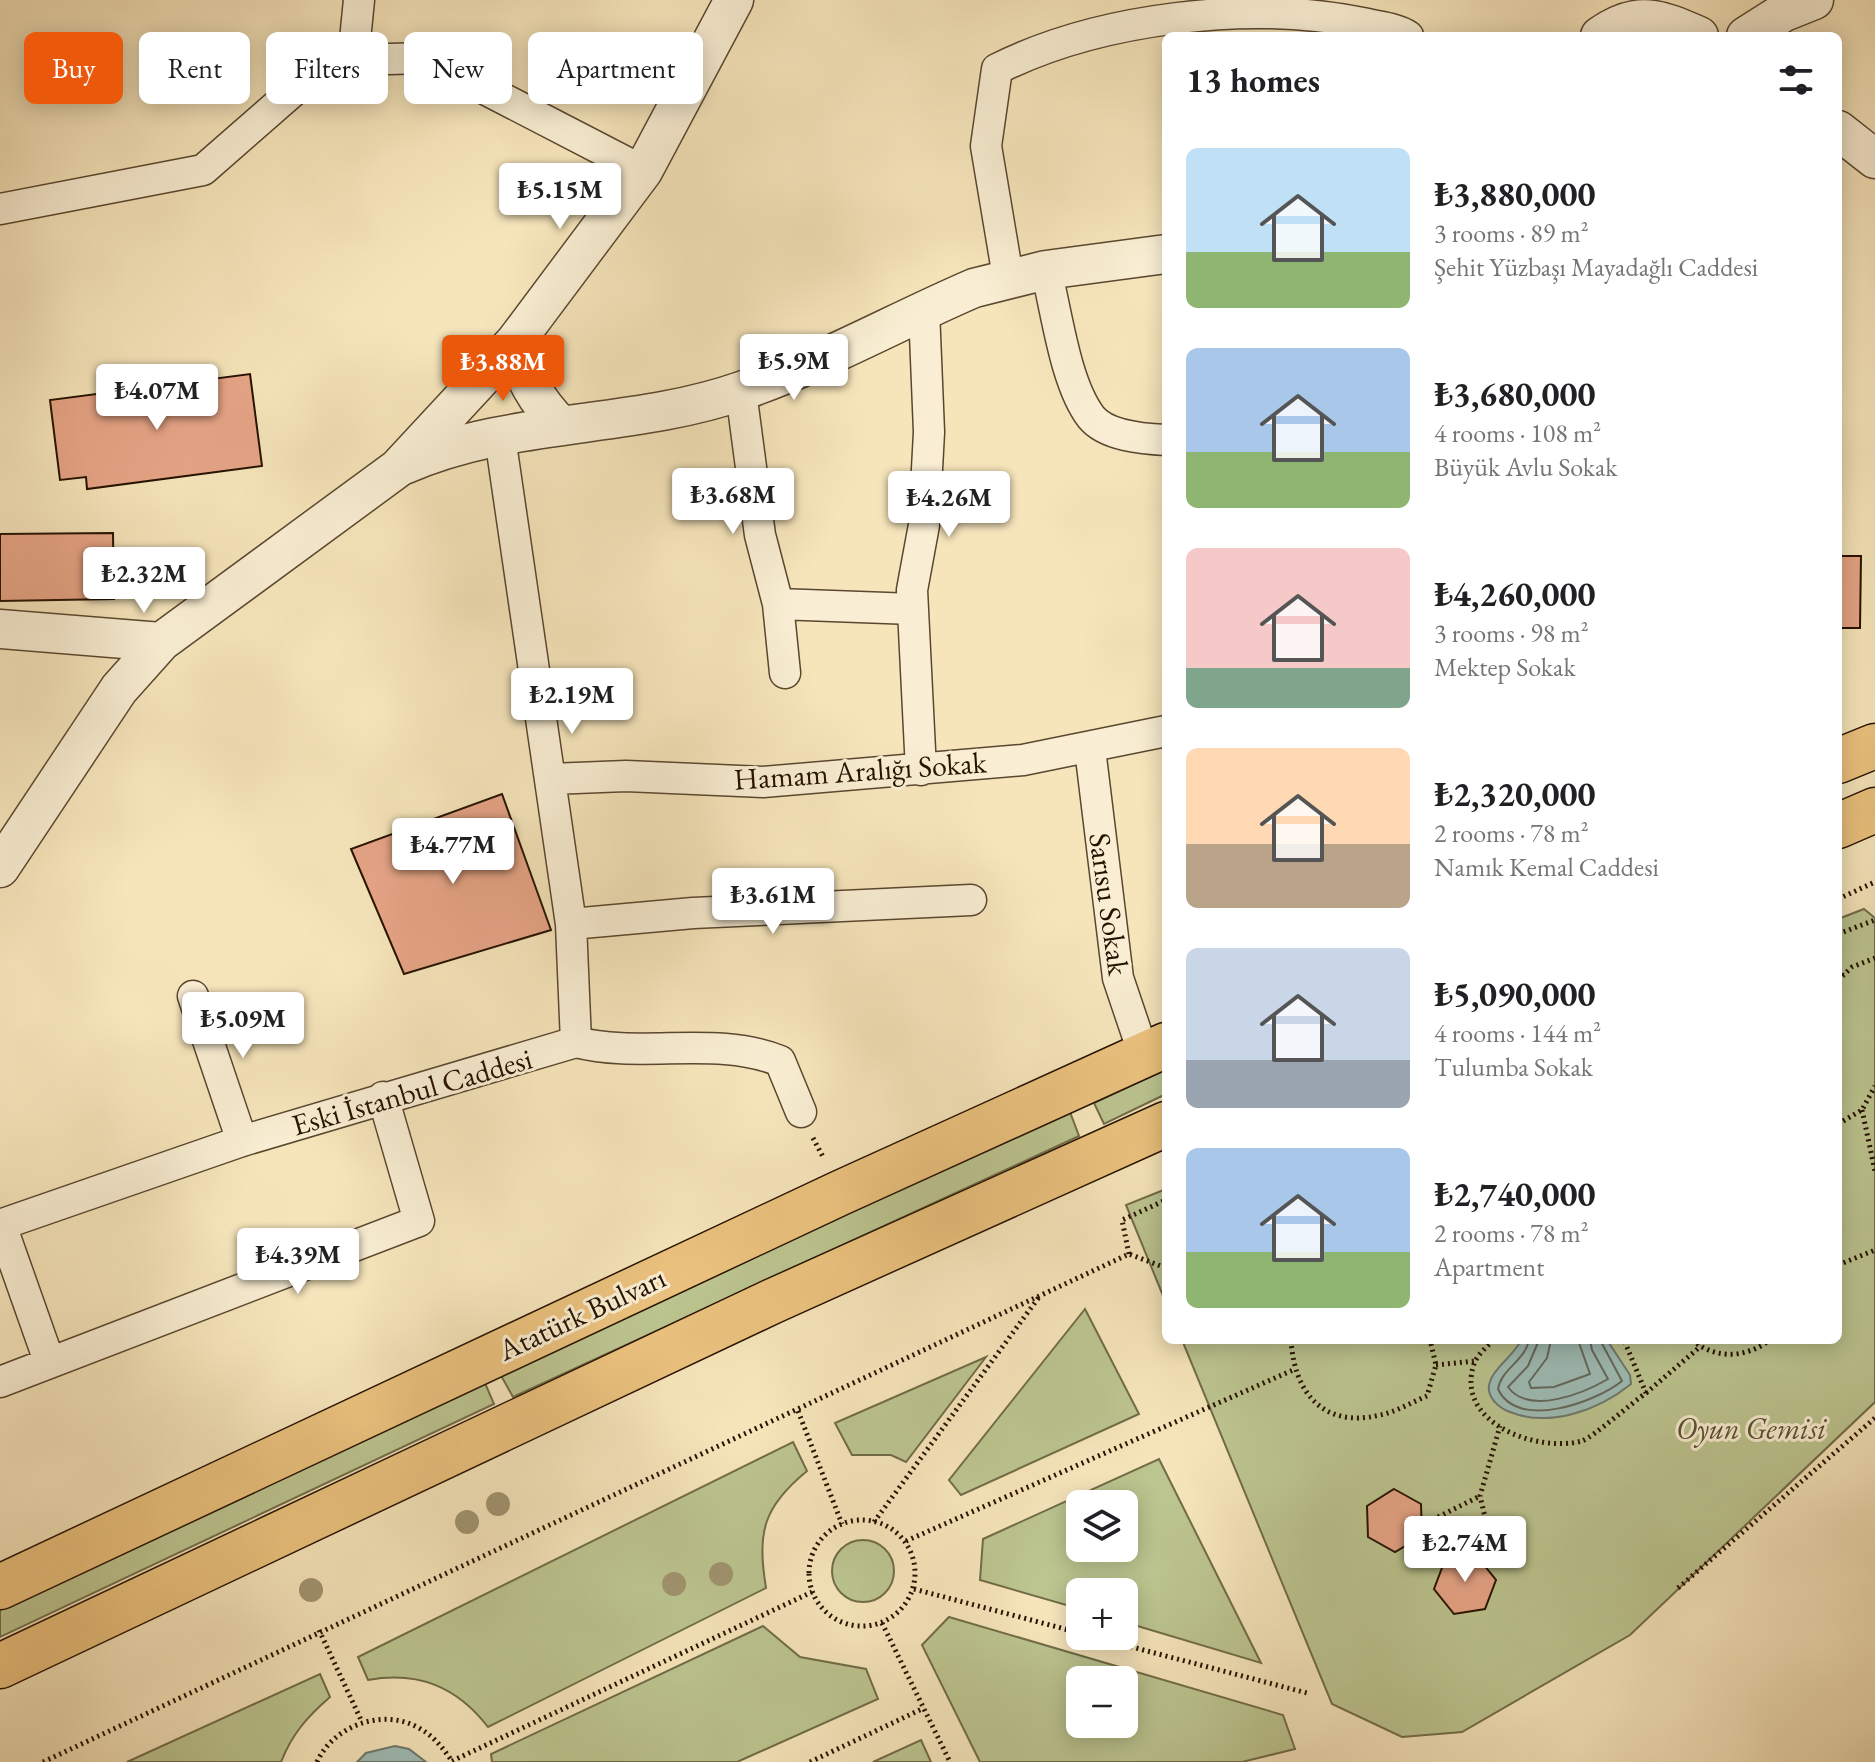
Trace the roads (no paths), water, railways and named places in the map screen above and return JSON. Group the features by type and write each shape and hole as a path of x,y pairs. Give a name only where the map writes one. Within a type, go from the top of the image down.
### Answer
{"main road":[{"path":"1842,759 1875,746"},
{"path":"1842,824 1875,810"},
{"name":"Atatürk Bulvarı","path":"0,1587 840,1193 1155,1050"},
{"path":"0,1666 787,1295 1162,1126"}],"street":[{"path":"356,32 359,0"},
{"path":"0,868 119,689 161,642 398,468 515,342 643,171 734,0"},
{"path":"1752,32 1793,4"},
{"path":"1606,32 1643,8 1691,32"},
{"path":"1008,277 986,146 997,69 1035,50 1134,25 1226,13 1323,14 1393,32"},
{"path":"388,59 425,58 643,171"},
{"path":"0,209 203,170 278,104"},
{"path":"1842,133 1875,159"},
{"path":"398,468 443,448 641,415 741,392 924,310 1008,277 1162,255"},
{"path":"1046,270 1075,383 1092,419 1127,436 1162,440"},
{"path":"921,770 912,590 924,525 929,432 924,310"},
{"path":"515,342 521,368 535,400 561,426"},
{"path":"741,392 760,535 778,604 785,673"},
{"path":"500,437 571,924 576,1042"},
{"path":"778,604 913,609"},
{"path":"0,629 161,642"},
{"name":"Hamam Aralığı Sokak","path":"551,779 626,776 763,782 921,770 1090,749 1162,732"},
{"name":"Sarısu Sokak","path":"1090,749 1118,978 1155,1050"},
{"path":"571,924 693,913 971,900"},
{"path":"193,996 242,1141"},
{"name":"Eski İstanbul Caddesi","path":"1,1225 242,1141 576,1042 601,1048 752,1049 780,1061 801,1112"},
{"path":"0,1382 419,1221 383,1097"},
{"path":"1,1225 49,1361"}],"water":[{"path":"1610,1344 1630,1375 1631,1384 1604,1402 1574,1414 1541,1418 1507,1411 1492,1398 1489,1384 1518,1346"},
{"path":"395,1746 409,1749 426,1762 357,1762 366,1753"}],"park label":[{"name":"Oyun Gemisi","path":"1751,1429"}]}
